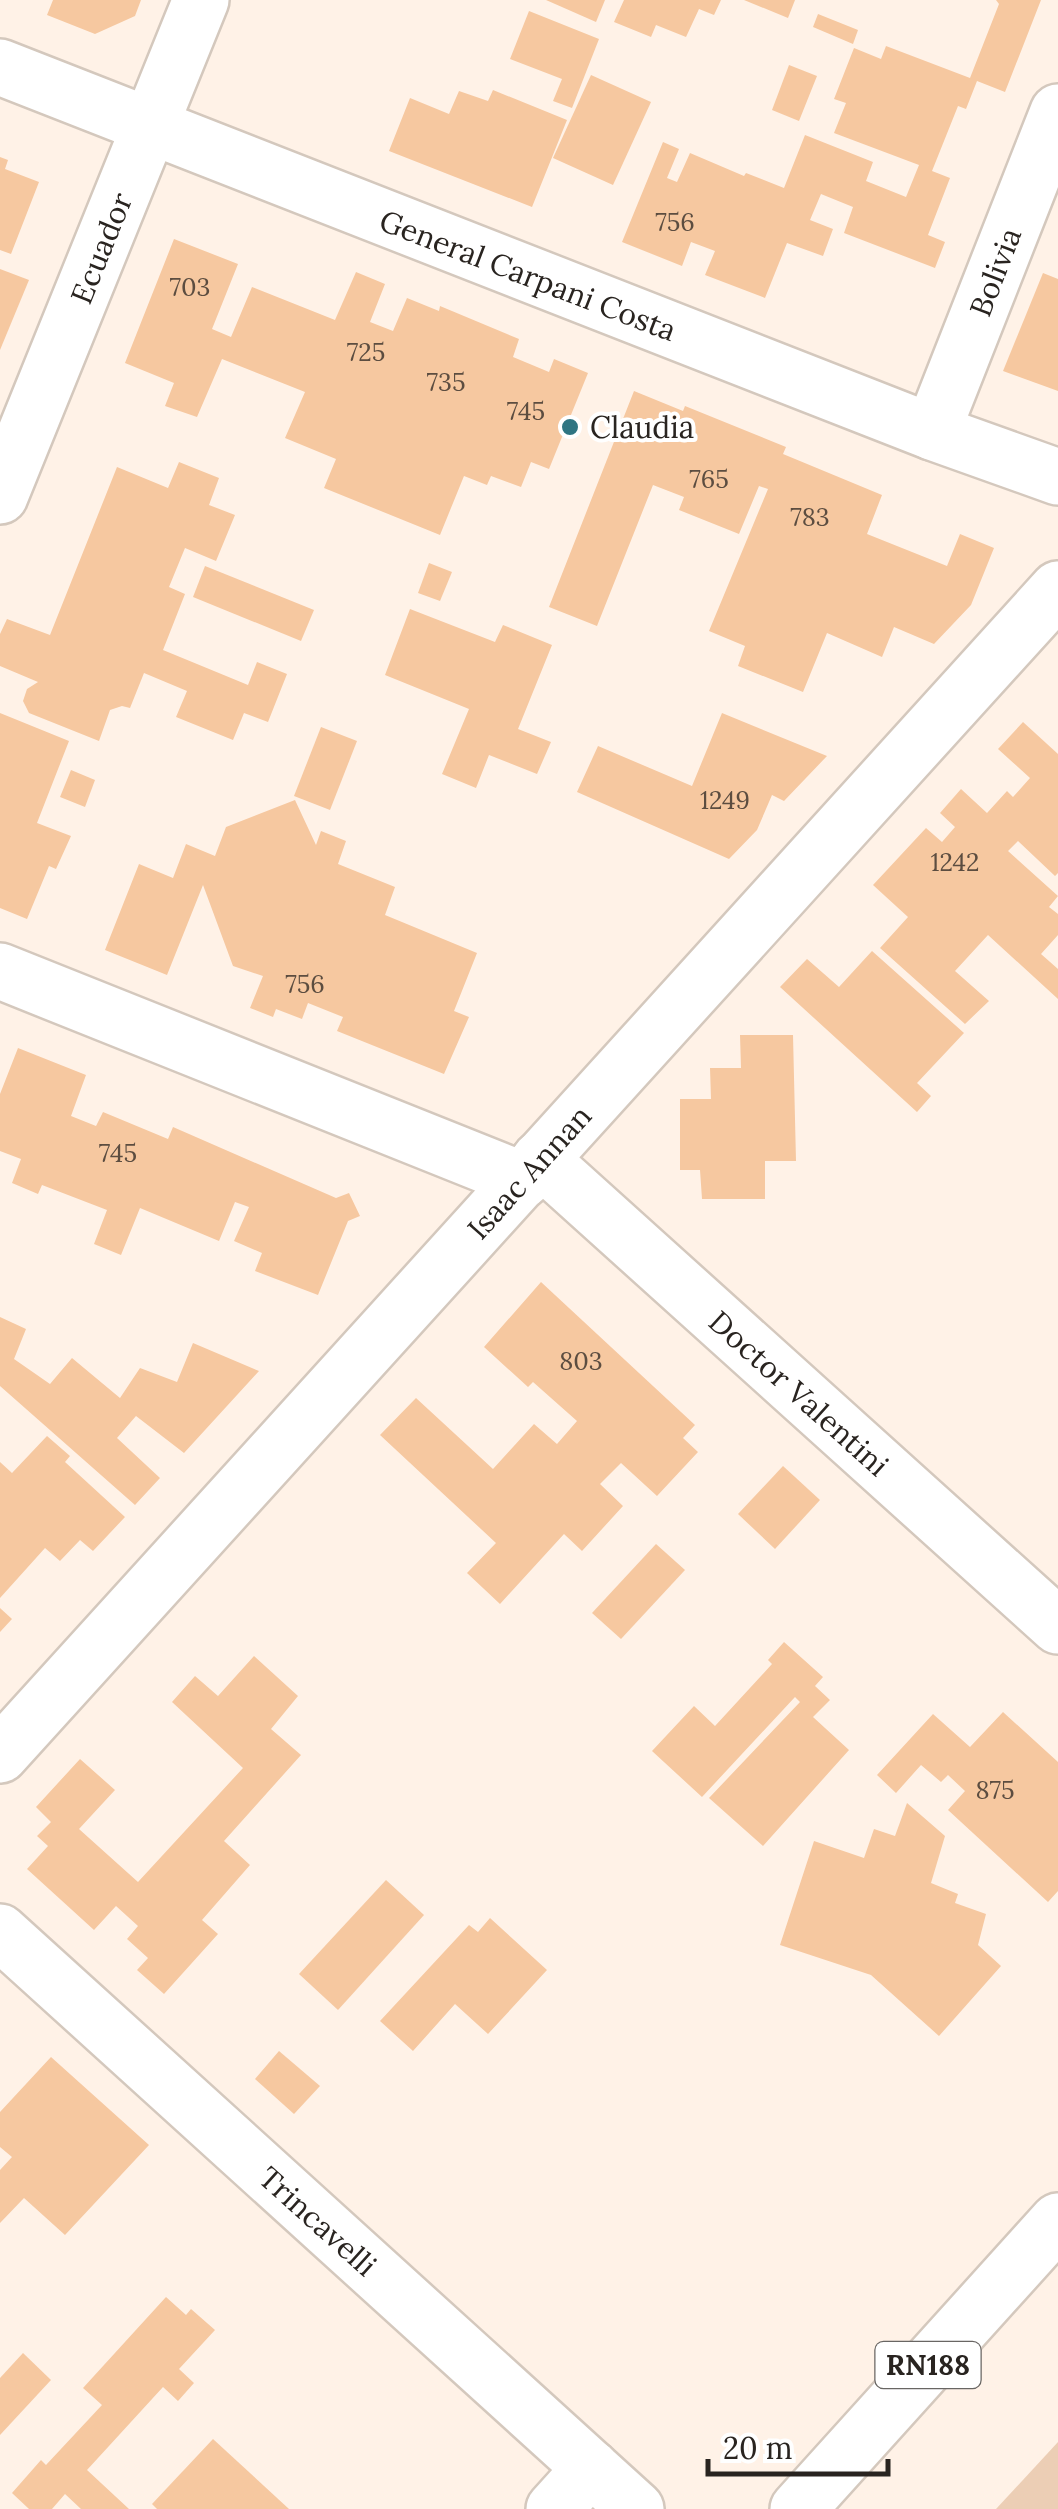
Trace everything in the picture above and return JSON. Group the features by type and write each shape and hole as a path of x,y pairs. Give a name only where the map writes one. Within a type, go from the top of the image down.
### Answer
{"main road":[{"name":"Ecuador","path":"0,496 201,0"},
{"name":"General Carpani Costa","path":"0,67 932,432 1058,477"},
{"name":"Bolivia","path":"932,432 1058,112"},
{"name":"Isaac Annan","path":"0,1756 1058,589"},
{"name":"Doctor Valentini","path":"0,971 532,1169 1058,1626"},
{"name":"Trincavelli","path":"0,1932 636,2509"},
{"name":"RN188","path":"798,2509 1058,2221"},
{"path":"554,2509 591,2468"}],"shaded area":[{"path":"1058,2442 1058,2509 996,2509"}],"building":[{"path":"53,0 141,0 135,16 95,34 47,15"},
{"path":"546,0 605,0 596,22"},
{"path":"624,0 721,0 714,15 699,9 686,37 656,25 651,37 614,22"},
{"path":"744,0 795,0 788,18"},
{"path":"996,0 1041,0 1005,92 977,81 966,109 958,106 932,171 950,178 928,235 945,242 935,268 844,233 853,207 821,194 810,220 833,229 823,256 787,243 765,298 705,275 715,251 691,242 682,266 622,242 663,142 679,149 667,178 677,182 690,153 784,188 805,135 873,162 866,181 906,197 919,165 834,133 846,103 834,99 854,48 881,59 886,46 970,78 999,4"},
{"path":"529,11 599,39 572,108 553,101 562,79 510,59"},
{"path":"818,14 858,30 853,44 813,27"},
{"path":"789,65 817,76 799,121 772,110"},
{"path":"591,75 651,102 613,185 553,158"},
{"path":"493,90 567,120 532,207 389,151 410,98 449,114 459,91 488,101"},
{"path":"0,157 8,160 5,169 39,182 11,254 0,250"},
{"path":"174,239 238,264 212,329 231,337 252,287 335,320 356,272 385,284 370,322 393,331 407,298 439,311 440,306 519,339 513,357 549,372 554,359 588,373 549,469 531,462 521,487 491,476 487,485 464,476 440,535 324,488 336,459 285,438 305,392 222,359 197,417 165,406 174,383 125,363"},
{"path":"0,269 29,280 0,350"},
{"path":"1043,273 1058,279 1058,391 1003,371"},
{"path":"634,391 683,411 685,406 786,447 783,454 882,495 867,534 947,566 960,534 994,548 971,605 934,644 894,627 882,657 827,633 803,692 738,666 745,646 709,631 768,489 759,486 739,534 679,510 684,497 653,485 597,626 549,607"},
{"path":"179,462 219,478 209,505 235,515 216,561 185,548 169,587 185,594 163,650 248,685 257,662 287,674 268,722 244,713 233,740 176,717 187,691 144,673 130,708 110,710 99,741 29,713 23,701 27,689 38,682 0,666 0,634 7,619 50,635 117,467 168,488"},
{"path":"429,563 452,572 440,601 418,593"},
{"path":"205,566 314,610 301,641 193,597"},
{"path":"410,609 495,642 503,625 552,645 518,729 551,742 537,774 489,755 476,788 442,774 469,709 385,675"},
{"path":"0,713 69,741 37,823 71,836 56,869 49,866 27,919 0,908"},
{"path":"722,713 827,756 784,801 772,795 757,830 729,859 577,792 598,746 692,786"},
{"path":"1023,722 1058,754 1058,873 1055,876 1018,841 1008,851 1058,896 1049,907 1058,914 1058,935 1041,954 1058,969 1058,999 988,935 955,971 989,1001 965,1024 880,948 908,917 873,885 926,828 942,842 955,827 940,813 961,789 987,813 1007,791 1013,797 1030,778 998,749"},
{"path":"321,727 357,741 330,810 294,796"},
{"path":"71,770 95,780 85,807 60,797"},
{"path":"295,800 316,845 321,831 346,841 338,864 395,887 385,915 477,953 454,1011 469,1017 444,1074 337,1031 343,1017 308,1003 302,1019 276,1009 273,1017 250,1008 263,976 233,966 203,885 167,975 105,950 139,864 173,878 186,844 215,856 226,827"},
{"path":"872,951 964,1033 917,1083 931,1096 917,1112 780,987 807,959 839,987"},
{"path":"740,1035 793,1035 796,1161 765,1161 765,1199 702,1199 700,1170 680,1170 680,1099 711,1099 710,1068 741,1068"},
{"path":"18,1048 86,1075 71,1116 96,1126 103,1112 168,1139 173,1127 336,1198 349,1193 360,1216 348,1221 318,1295 255,1271 262,1253 234,1241 249,1207 235,1202 219,1241 140,1208 121,1255 94,1244 107,1210 42,1185 38,1194 12,1183 21,1159 0,1151 0,1094"},
{"path":"541,1282 695,1425 683,1438 698,1452 657,1496 621,1463 600,1484 623,1506 582,1551 564,1534 500,1604 467,1573 496,1543 380,1435 416,1398 493,1469 534,1424 557,1444 577,1421 533,1382 528,1387 484,1347"},
{"path":"0,1317 26,1329 14,1359 50,1384 72,1358 120,1398 140,1368 177,1382 193,1343 259,1371 184,1453 136,1416 117,1438 160,1478 135,1505 0,1386"},
{"path":"47,1436 70,1456 65,1462 125,1517 93,1551 80,1540 60,1561 45,1548 0,1598 0,1462 12,1473"},
{"path":"783,1466 820,1500 775,1549 738,1514"},
{"path":"656,1544 685,1570 621,1639 592,1613"},
{"path":"0,1608 12,1619 0,1632"},
{"path":"784,1642 823,1677 815,1686 830,1700 813,1717 849,1750 763,1846 709,1798 800,1702 795,1697 702,1797 652,1751 694,1706 715,1726 772,1664 768,1660"},
{"path":"254,1656 298,1696 271,1729 301,1755 224,1841 250,1865 202,1920 218,1934 164,1994 137,1970 148,1958 127,1939 138,1926 116,1906 94,1930 27,1869 48,1846 37,1836 51,1822 36,1807 80,1759 115,1790 79,1829 138,1882 243,1768 172,1702 195,1676 218,1696"},
{"path":"1003,1712 1058,1762 1058,1891 1048,1902 948,1810 965,1791 948,1775 941,1782 921,1765 896,1793 877,1775 933,1714 970,1747"},
{"path":"907,1803 945,1836 931,1883 958,1894 955,1903 986,1914 978,1945 1001,1966 939,2036 871,1975 780,1945 814,1841 864,1858 874,1829 895,1836"},
{"path":"386,1880 424,1915 338,2010 299,1974"},
{"path":"490,1918 547,1970 488,2034 455,2004 413,2051 380,2021 469,1925 478,1932"},
{"path":"279,2051 320,2086 294,2114 255,2079"},
{"path":"51,2057 149,2145 65,2235 24,2198 0,2223 0,2170 12,2157 0,2147 0,2112"},
{"path":"166,2297 186,2315 191,2309 215,2330 179,2369 194,2383 178,2401 163,2387 87,2470 129,2509 81,2509 65,2494 52,2509 29,2509 12,2493 41,2460 46,2465 102,2405 83,2388"},
{"path":"23,2353 51,2380 0,2435 0,2378"},
{"path":"213,2439 289,2509 157,2509 152,2504"}],"place":[{"name":"Claudia","path":"570,427"}]}
